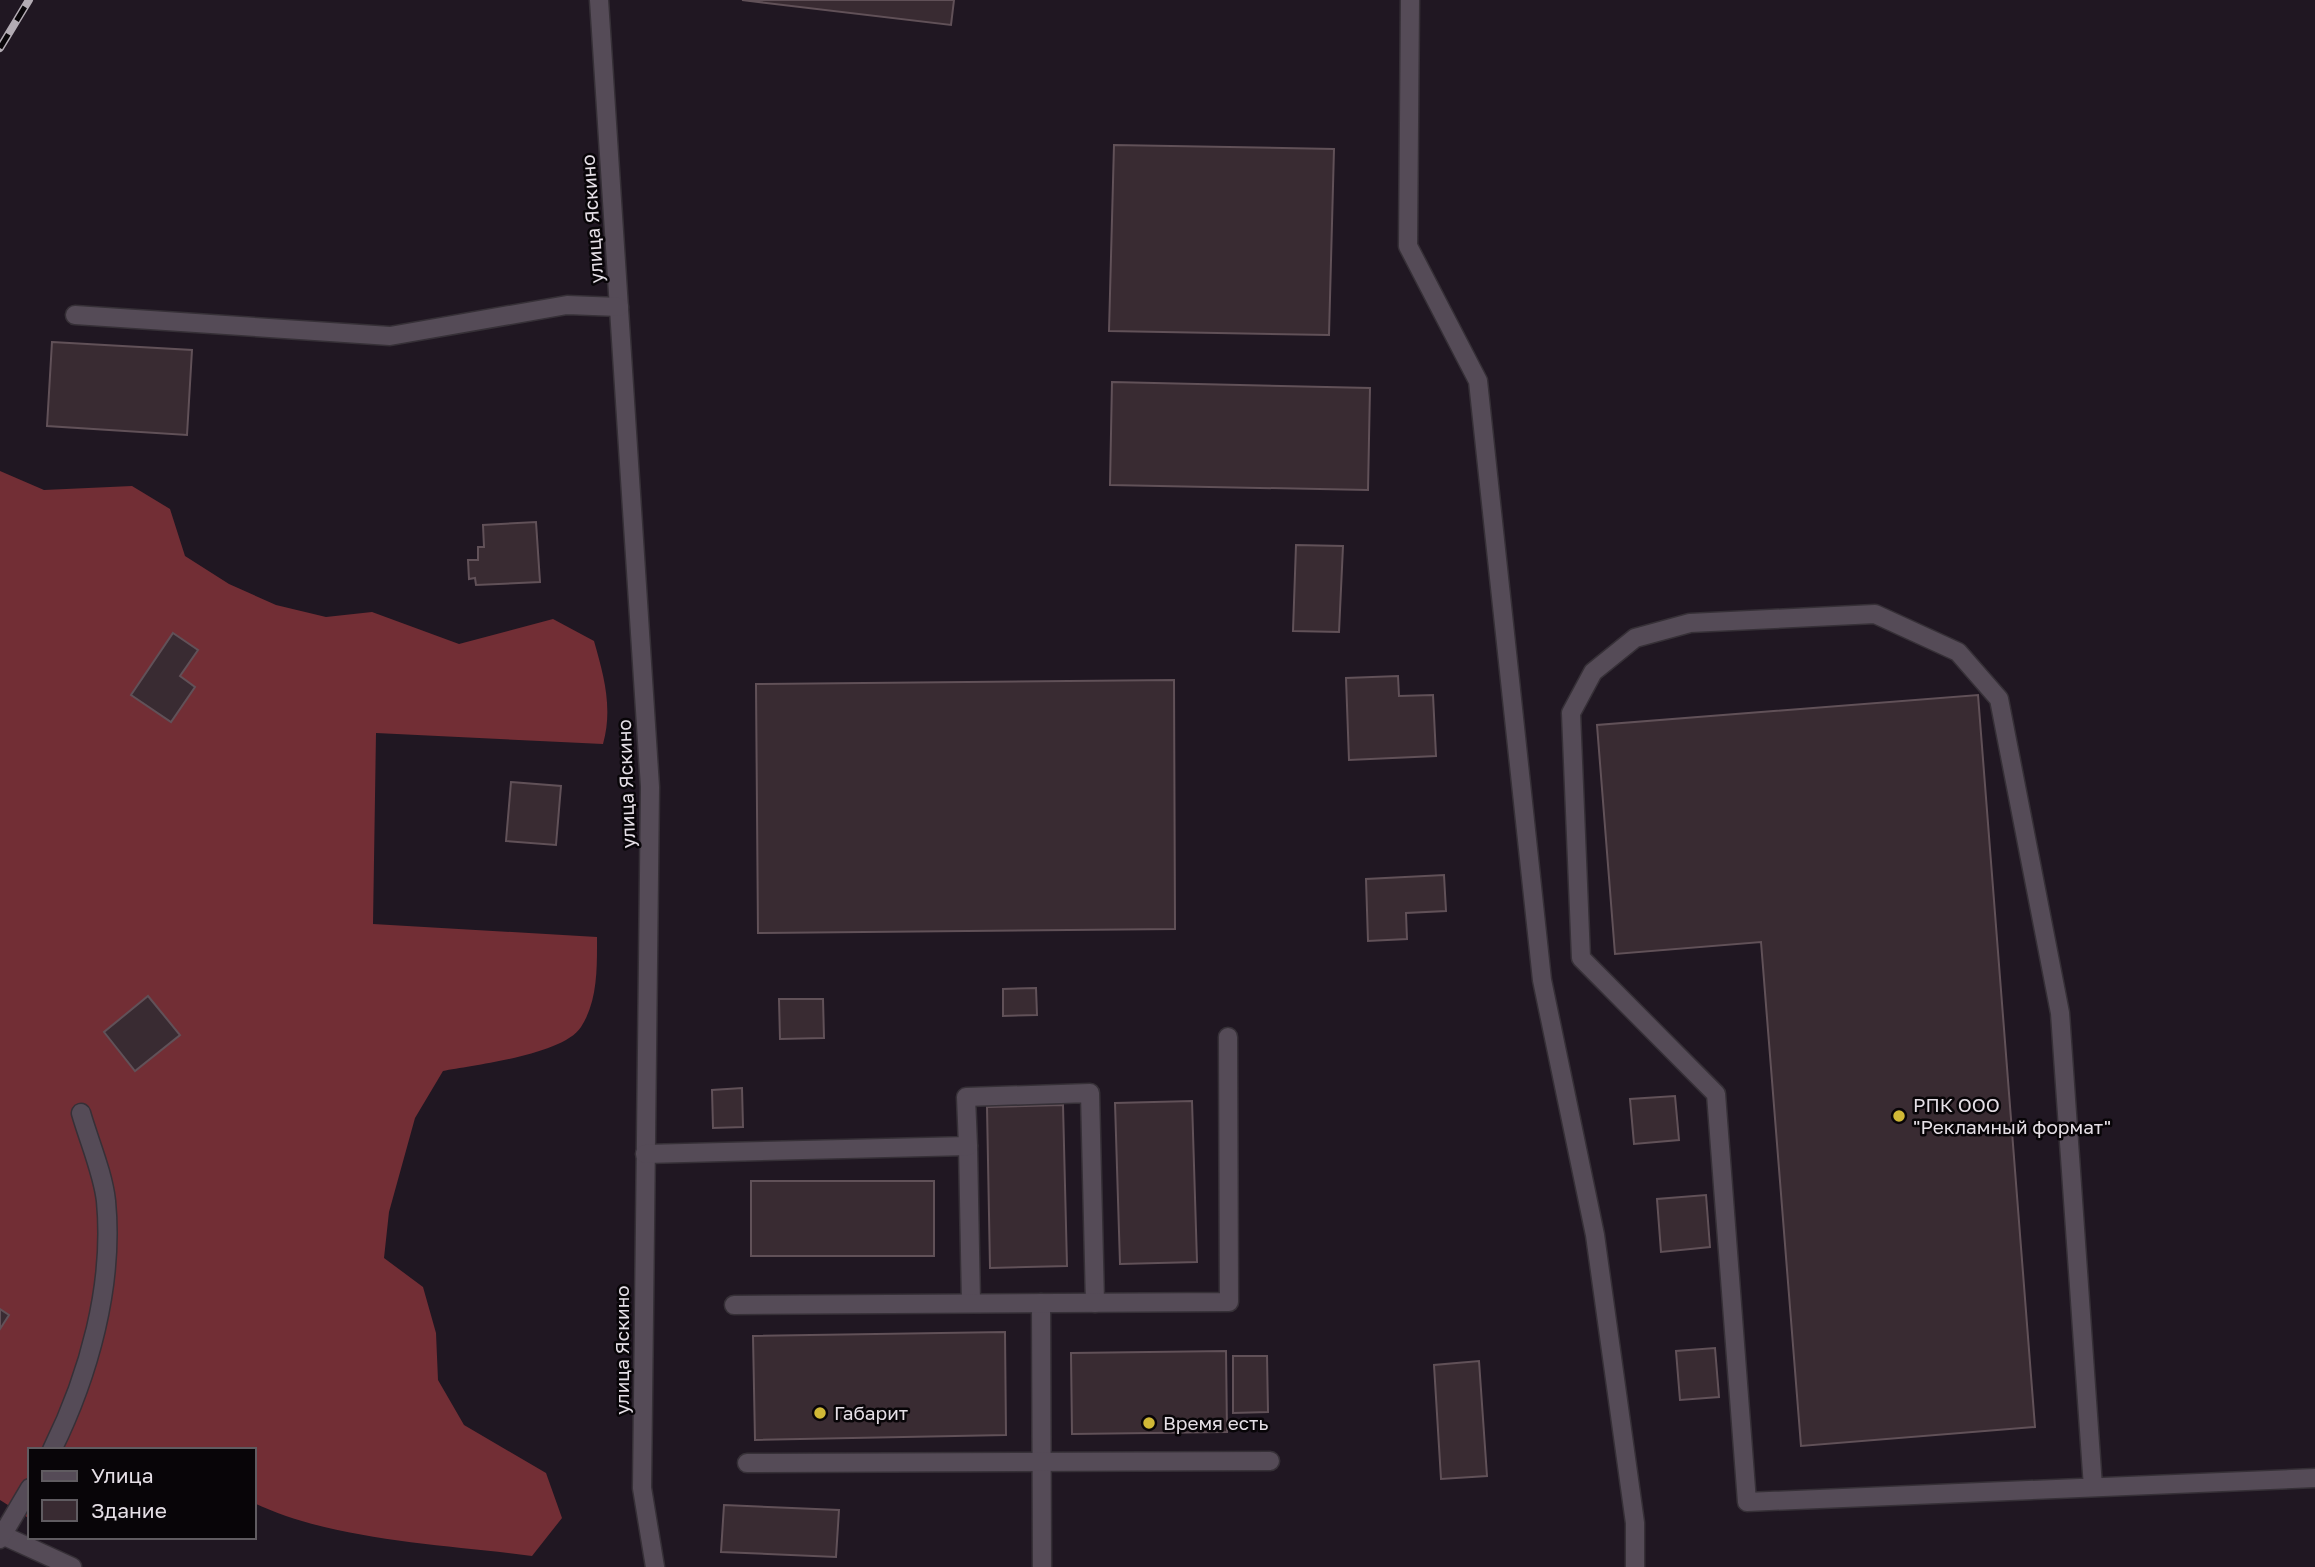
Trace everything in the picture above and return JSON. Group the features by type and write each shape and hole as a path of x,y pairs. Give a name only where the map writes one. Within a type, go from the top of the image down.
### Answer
{"street":[{"name":"улица Яскино","path":"599,0 650,787 642,1488 655,1567"},
{"path":"1410,0 1408,246 1478,381 1542,980 1595,1236 1635,1523 1635,1567"},
{"path":"75,315 390,336 566,305 619,307"},
{"path":"2093,1487 2060,1013 1999,699 1958,652 1875,614 1690,623 1635,638 1593,672 1571,713 1581,958 1716,1094 1747,1502 2315,1478"},
{"path":"734,1305 1229,1302 1228,1037"},
{"path":"971,1303 966,1097 1090,1093 1095,1303"},
{"path":"52,1448 84,1372 106,1275 106,1199 81,1114"},
{"path":"645,1154 968,1146"},
{"path":"1041,1303 1042,1567"},
{"path":"747,1463 1270,1461"},
{"path":"28,1491 1,1536 72,1567"}],"shaded area":[{"path":"0,471 44,490 132,486 170,509 185,556 229,584 276,605 326,617 372,612 459,644 553,619 594,641 604,679 607,705 603,744 376,733 373,924 597,937 594,995 587,1017 571,1037 538,1052 443,1071 415,1118 389,1212 384,1258 423,1287 436,1333 438,1380 464,1425 546,1473 562,1518 532,1556 390,1539 319,1526 256,1504 256,1448 28,1448 28,1518 0,1500"}],"building":[{"path":"742,0 954,0 951,25"},
{"path":"1114,145 1334,149 1329,335 1109,331"},
{"path":"52,342 192,350 187,435 47,426"},
{"path":"1112,382 1370,388 1368,490 1110,485"},
{"path":"536,522 540,582 476,585 475,578 469,579 468,560 478,560 478,547 484,547 483,525"},
{"path":"1296,545 1343,546 1339,632 1293,631"},
{"path":"173,633 198,650 180,676 195,687 171,722 131,695"},
{"path":"1398,676 1399,696 1433,695 1436,756 1349,760 1346,678"},
{"path":"1174,680 1175,929 758,933 756,684"},
{"path":"1978,695 2035,1427 1801,1446 1761,942 1615,954 1597,725"},
{"path":"511,782 561,786 556,845 506,841"},
{"path":"1444,875 1446,911 1406,913 1407,939 1368,941 1366,879"},
{"path":"1036,988 1037,1015 1003,1016 1003,989"},
{"path":"148,996 180,1035 135,1071 104,1032"},
{"path":"779,999 823,999 824,1038 780,1039"},
{"path":"742,1088 743,1127 713,1128 712,1090"},
{"path":"1675,1096 1679,1140 1634,1144 1630,1099"},
{"path":"1192,1101 1197,1262 1120,1264 1115,1103"},
{"path":"1063,1105 1067,1266 990,1268 987,1107"},
{"path":"751,1181 934,1181 934,1256 751,1256"},
{"path":"1706,1195 1710,1247 1661,1252 1657,1199"},
{"path":"0,1309 9,1315 0,1329"},
{"path":"1005,1332 1006,1435 755,1440 753,1336"},
{"path":"1715,1348 1719,1397 1680,1400 1676,1351"},
{"path":"1226,1351 1227,1432 1072,1434 1071,1353"},
{"path":"1233,1356 1267,1356 1268,1412 1233,1413"},
{"path":"1479,1361 1487,1476 1441,1479 1434,1365"},
{"path":"724,1505 839,1510 836,1557 721,1552"}],"railway":[{"path":"0,48 29,0"}],"place":[{"name":"РПК ООО \"Рекламный формат\"","path":"1899,1116"},
{"name":"Габарит","path":"820,1413"},
{"name":"Время есть","path":"1149,1423"}]}
